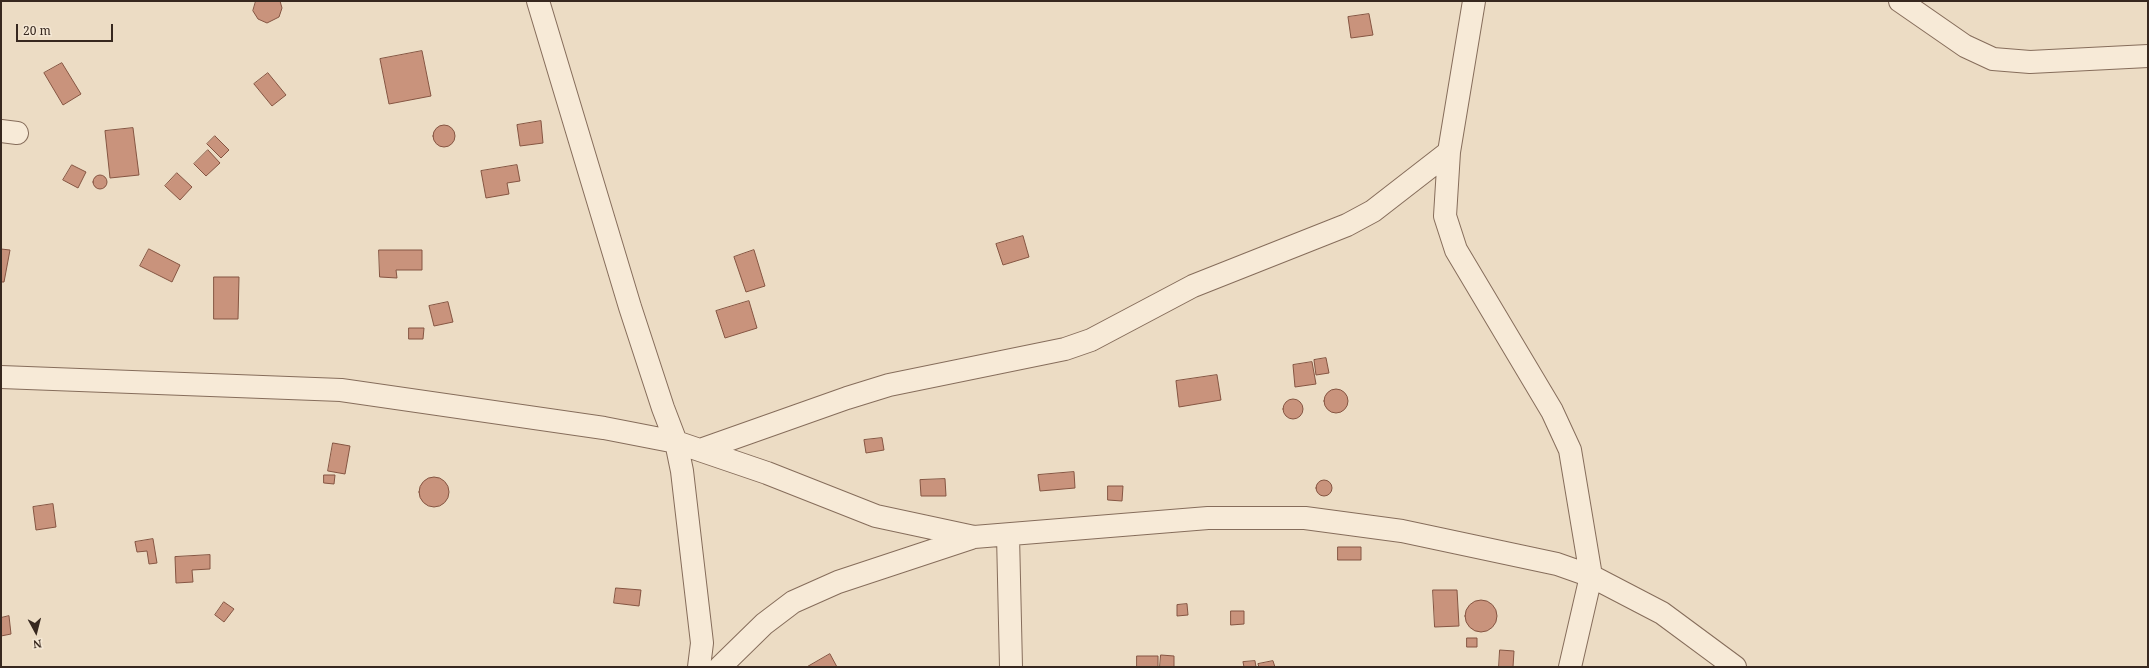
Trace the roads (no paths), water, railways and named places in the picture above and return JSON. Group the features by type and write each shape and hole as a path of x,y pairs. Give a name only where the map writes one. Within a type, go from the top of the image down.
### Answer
{"street":[{"path":"538,1 630,307 663,408 676,442 682,471 702,643 699,667"},
{"path":"1474,1 1449,152 1445,216 1456,250 1552,411 1570,450 1591,576 1570,667"},
{"path":"1900,1 1965,46 1993,59 2030,62 2148,56"},
{"path":"700,450 888,385 1065,349 1091,340 1193,286 1347,225 1373,211 1449,152"},
{"path":"1,377 341,390 604,428 676,442 767,473 876,516 974,537"},
{"path":"720,667 764,624 793,602 838,582 974,537 1208,518 1305,518 1402,531 1557,564 1591,576 1662,613 1735,667"},
{"path":"1008,535 1011,667"}]}
